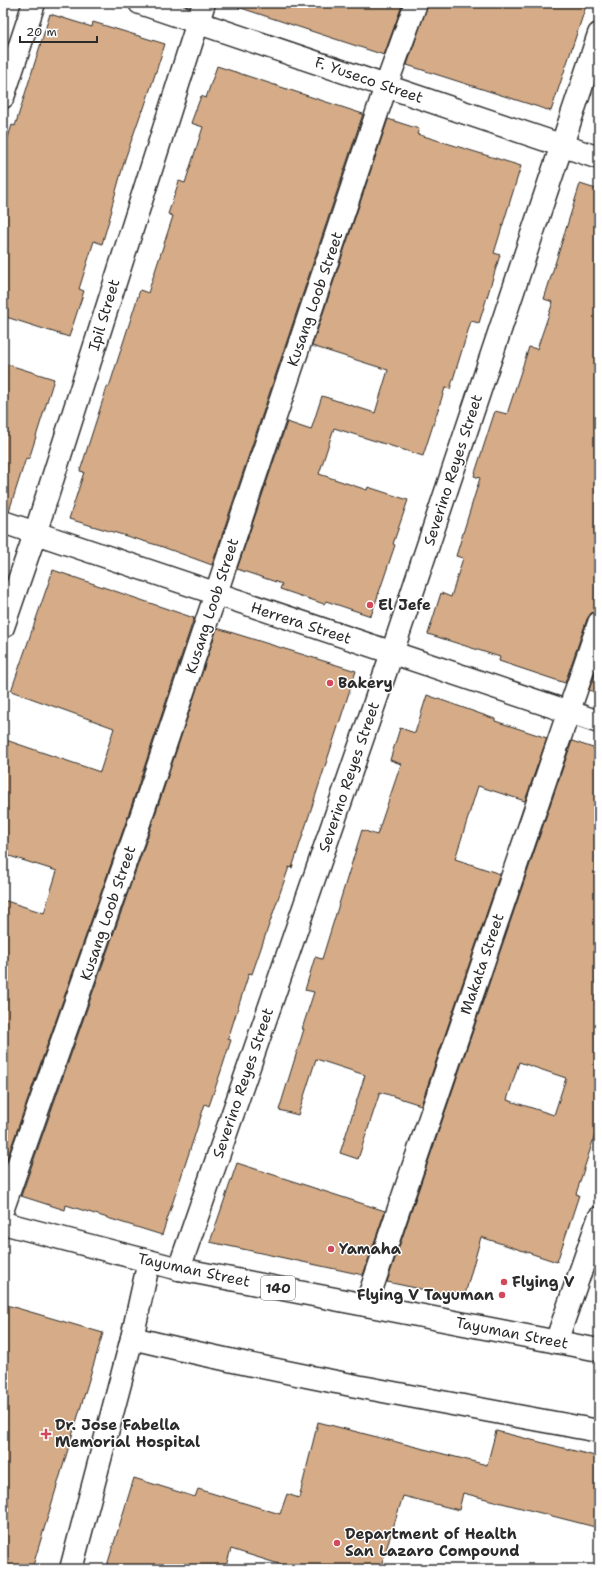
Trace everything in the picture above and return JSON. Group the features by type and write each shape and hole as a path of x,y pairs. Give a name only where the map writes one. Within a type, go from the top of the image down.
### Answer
{"street":[{"path":"3,97 34,3"},
{"name":"F. Yuseco Street","path":"140,3 200,12 386,86 599,158"},
{"name":"Kusang Loob Street","path":"3,1208 138,826 386,86 416,3"},
{"name":"Ipil Street","path":"3,627 35,534 200,12"},
{"name":"Severino Reyes Street","path":"180,1268 392,653 599,34"},
{"name":"Herrera Street","path":"3,522 599,722"},
{"name":"Makata Street","path":"366,1305 599,623"},
{"path":"556,1342 599,1218"},
{"name":"Tayuman Street","path":"3,1223 180,1268 599,1350"},
{"path":"71,1569 132,1338 149,1261"},
{"path":"132,1338 191,1352 599,1431"}],"building":[{"path":"239,3 403,3 384,55 238,7"},
{"path":"428,3 587,3 551,111 407,65"},
{"path":"50,14 92,27 93,22 165,44 143,111 142,110 125,159 102,244 94,241 79,289 84,291 69,337 3,316 3,153 12,125 15,126"},
{"path":"217,66 363,114 212,565 160,546 69,519 84,472 80,471 140,290 148,293 173,216 168,214 179,181 185,183 203,127 191,123 201,96 206,98"},
{"path":"388,119 419,129 417,134 521,166 494,253 500,255 479,323 471,321 450,389 445,388 423,456 334,428 319,474 367,490 368,487 408,500 393,544 395,545 371,616 326,601 324,604 280,589 282,584 237,569 287,422 311,430 322,396 375,413 388,370 312,346"},
{"path":"580,184 599,190 599,611 591,613 587,619 565,683 499,661 500,657 428,634 441,593 451,597 463,558 456,556 480,478 474,476 495,411 507,414 529,347 537,349 553,302 544,299"},
{"path":"3,363 54,379 29,459 26,458 9,511 3,510"},
{"path":"53,570 194,618 126,822 3,1170 3,900 44,913 57,871 3,854 3,739 100,772 114,728 11,691"},
{"path":"217,628 356,671 292,868 289,867 252,974 249,973 228,1039 231,1040 221,1071 209,1106 205,1104 162,1235 66,1205 65,1210 21,1196 150,830"},
{"path":"599,662 599,694 589,690"},
{"path":"427,695 495,719 495,721 547,738 525,801 478,786 455,859 500,874 421,1105 380,1092 358,1159 340,1153 365,1075 316,1059 298,1115 279,1110 314,992 305,990 315,957 322,959 362,830 377,835 401,764 390,760 400,728 415,733"},
{"path":"572,741 599,750 599,1122 576,1194 579,1195 557,1262 481,1237 464,1298 387,1282","holes":["519,1062 566,1078 554,1115 507,1100"]},
{"path":"237,1163 385,1211 363,1275 210,1242"},
{"name":"Dr. Jose Fabella Memorial Hospital","path":"3,1304 103,1333 32,1569 3,1569"},
{"path":"318,1422 487,1465 496,1431 599,1457 599,1528 463,1493 459,1510 403,1496 380,1569 295,1569 231,1549 225,1569 106,1569 134,1478 195,1497 198,1489 280,1514 287,1494 299,1498"}],"place":[{"name":"El Jefe","path":"370,605"},
{"name":"Bakery","path":"330,683"},
{"name":"Yamaha","path":"331,1249"},
{"name":"Flying V","path":"504,1282"},
{"name":"Flying V Tayuman","path":"502,1295"},
{"name":"Dr. Jose Fabella Memorial Hospital","path":"46,1434"},
{"name":"Department of Health San Lazaro Compound","path":"337,1543"}]}
